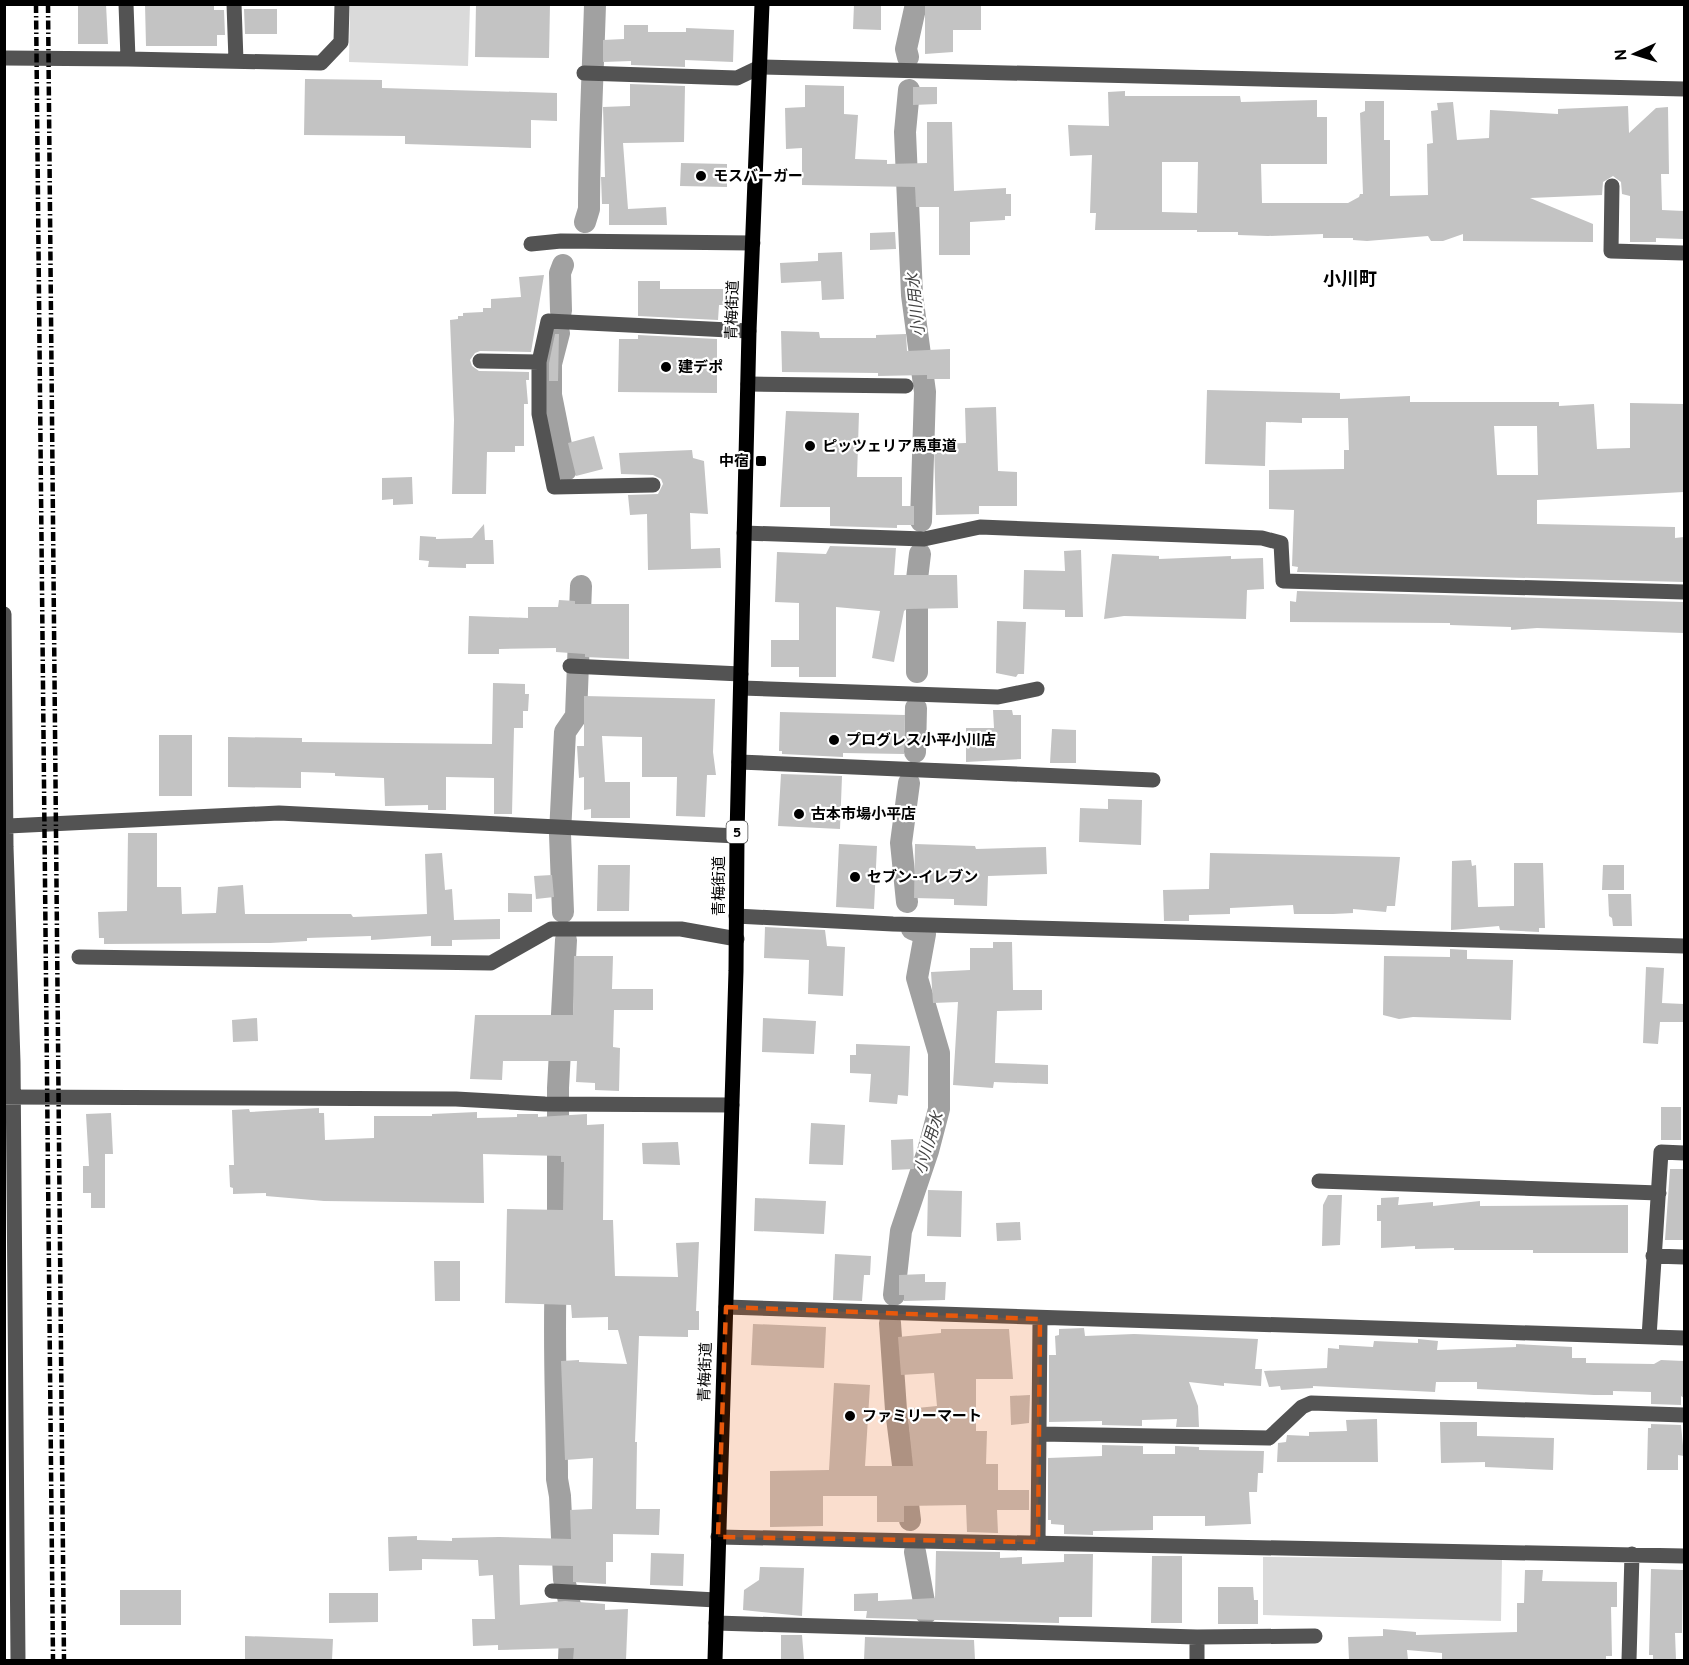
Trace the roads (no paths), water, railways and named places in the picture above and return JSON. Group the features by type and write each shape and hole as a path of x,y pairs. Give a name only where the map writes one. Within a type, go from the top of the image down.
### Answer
{"main road":[{"name":"青梅街道","path":"715,1660 737,939 737,836 749,331 762,4"}],"street":[{"path":"126,4 128,59"},
{"path":"234,4 236,61"},
{"path":"4,58 321,63 341,42 342,4"},
{"path":"584,73 737,78 760,67 1684,89"},
{"path":"1612,186 1611,251 1684,253"},
{"path":"531,244 561,241 753,243"},
{"path":"653,484 554,487 539,414 539,362 548,321 749,331"},
{"path":"480,360 539,362"},
{"path":"748,384 906,386"},
{"path":"744,533 924,538 980,527 1262,538 1281,543 1283,581 1684,592"},
{"path":"4,614 8,826 5,847 9,1097 11,1547 18,1660"},
{"path":"570,666 741,681 998,697 1037,689"},
{"path":"739,762 1153,780"},
{"path":"8,826 279,813 737,836"},
{"path":"736,916 893,924 1684,946"},
{"path":"79,957 491,963 551,929 681,929 737,939"},
{"path":"9,1097 456,1099 572,1105 732,1105"},
{"path":"1649,1337 1661,1152 1684,1153"},
{"path":"1319,1181 1659,1193"},
{"path":"1653,1256 1684,1257"},
{"path":"726,1307 1040,1319 1684,1338"},
{"path":"1038,1542 1040,1319"},
{"path":"1040,1434 1269,1438 1302,1407 1311,1403 1684,1414"},
{"path":"718,1537 1684,1556"},
{"path":"1629,1660 1632,1554"},
{"path":"552,1591 716,1600"},
{"path":"716,1623 1197,1637 1315,1636"},
{"path":"1197,1637 1197,1660"}],"waterway":[{"path":"585,222 589,209 595,4"},
{"name":"小川用水","path":"908,57 906,49 916,4"},
{"name":"小川用水","path":"909,90 905,132 912,295 925,392 921,521"},
{"path":"561,311 560,273 563,265"},
{"path":"559,333 551,364 551,395 566,470"},
{"name":"小川用水","path":"917,672 917,579 920,554"},
{"path":"563,912 560,834 565,732 576,716 581,586"},
{"name":"小川用水","path":"915,752 916,708"},
{"name":"小川用水","path":"907,902 901,843 909,783"},
{"name":"小川用水","path":"894,1295 901,1231 928,1151 939,1109 939,1053 917,978 925,934 912,929"},
{"path":"558,1240 558,1088 566,940"},
{"path":"556,1273 557,1479 560,1496 564,1579 571,1610 569,1660"},
{"name":"小川用水","path":"890,1323 896,1410 910,1520"},
{"name":"小川用水","path":"915,1552 926,1613"}],"railway":[{"path":"36,4 53,1660"},
{"path":"48,4 64,1660"}],"place":[{"name":"モスバーガー","path":"701,176"},
{"name":"建デポ","path":"666,367"},
{"name":"ピッツェリア馬車道","path":"810,446"},
{"name":"中宿","path":"761,461"},
{"name":"プログレス小平小川店","path":"834,740"},
{"name":"古本市場小平店","path":"799,814"},
{"name":"セブン-イレブン","path":"855,877"},
{"name":"ファミリーマート","path":"850,1416"}],"district":[{"name":"小川町","path":"1350,279"}]}
